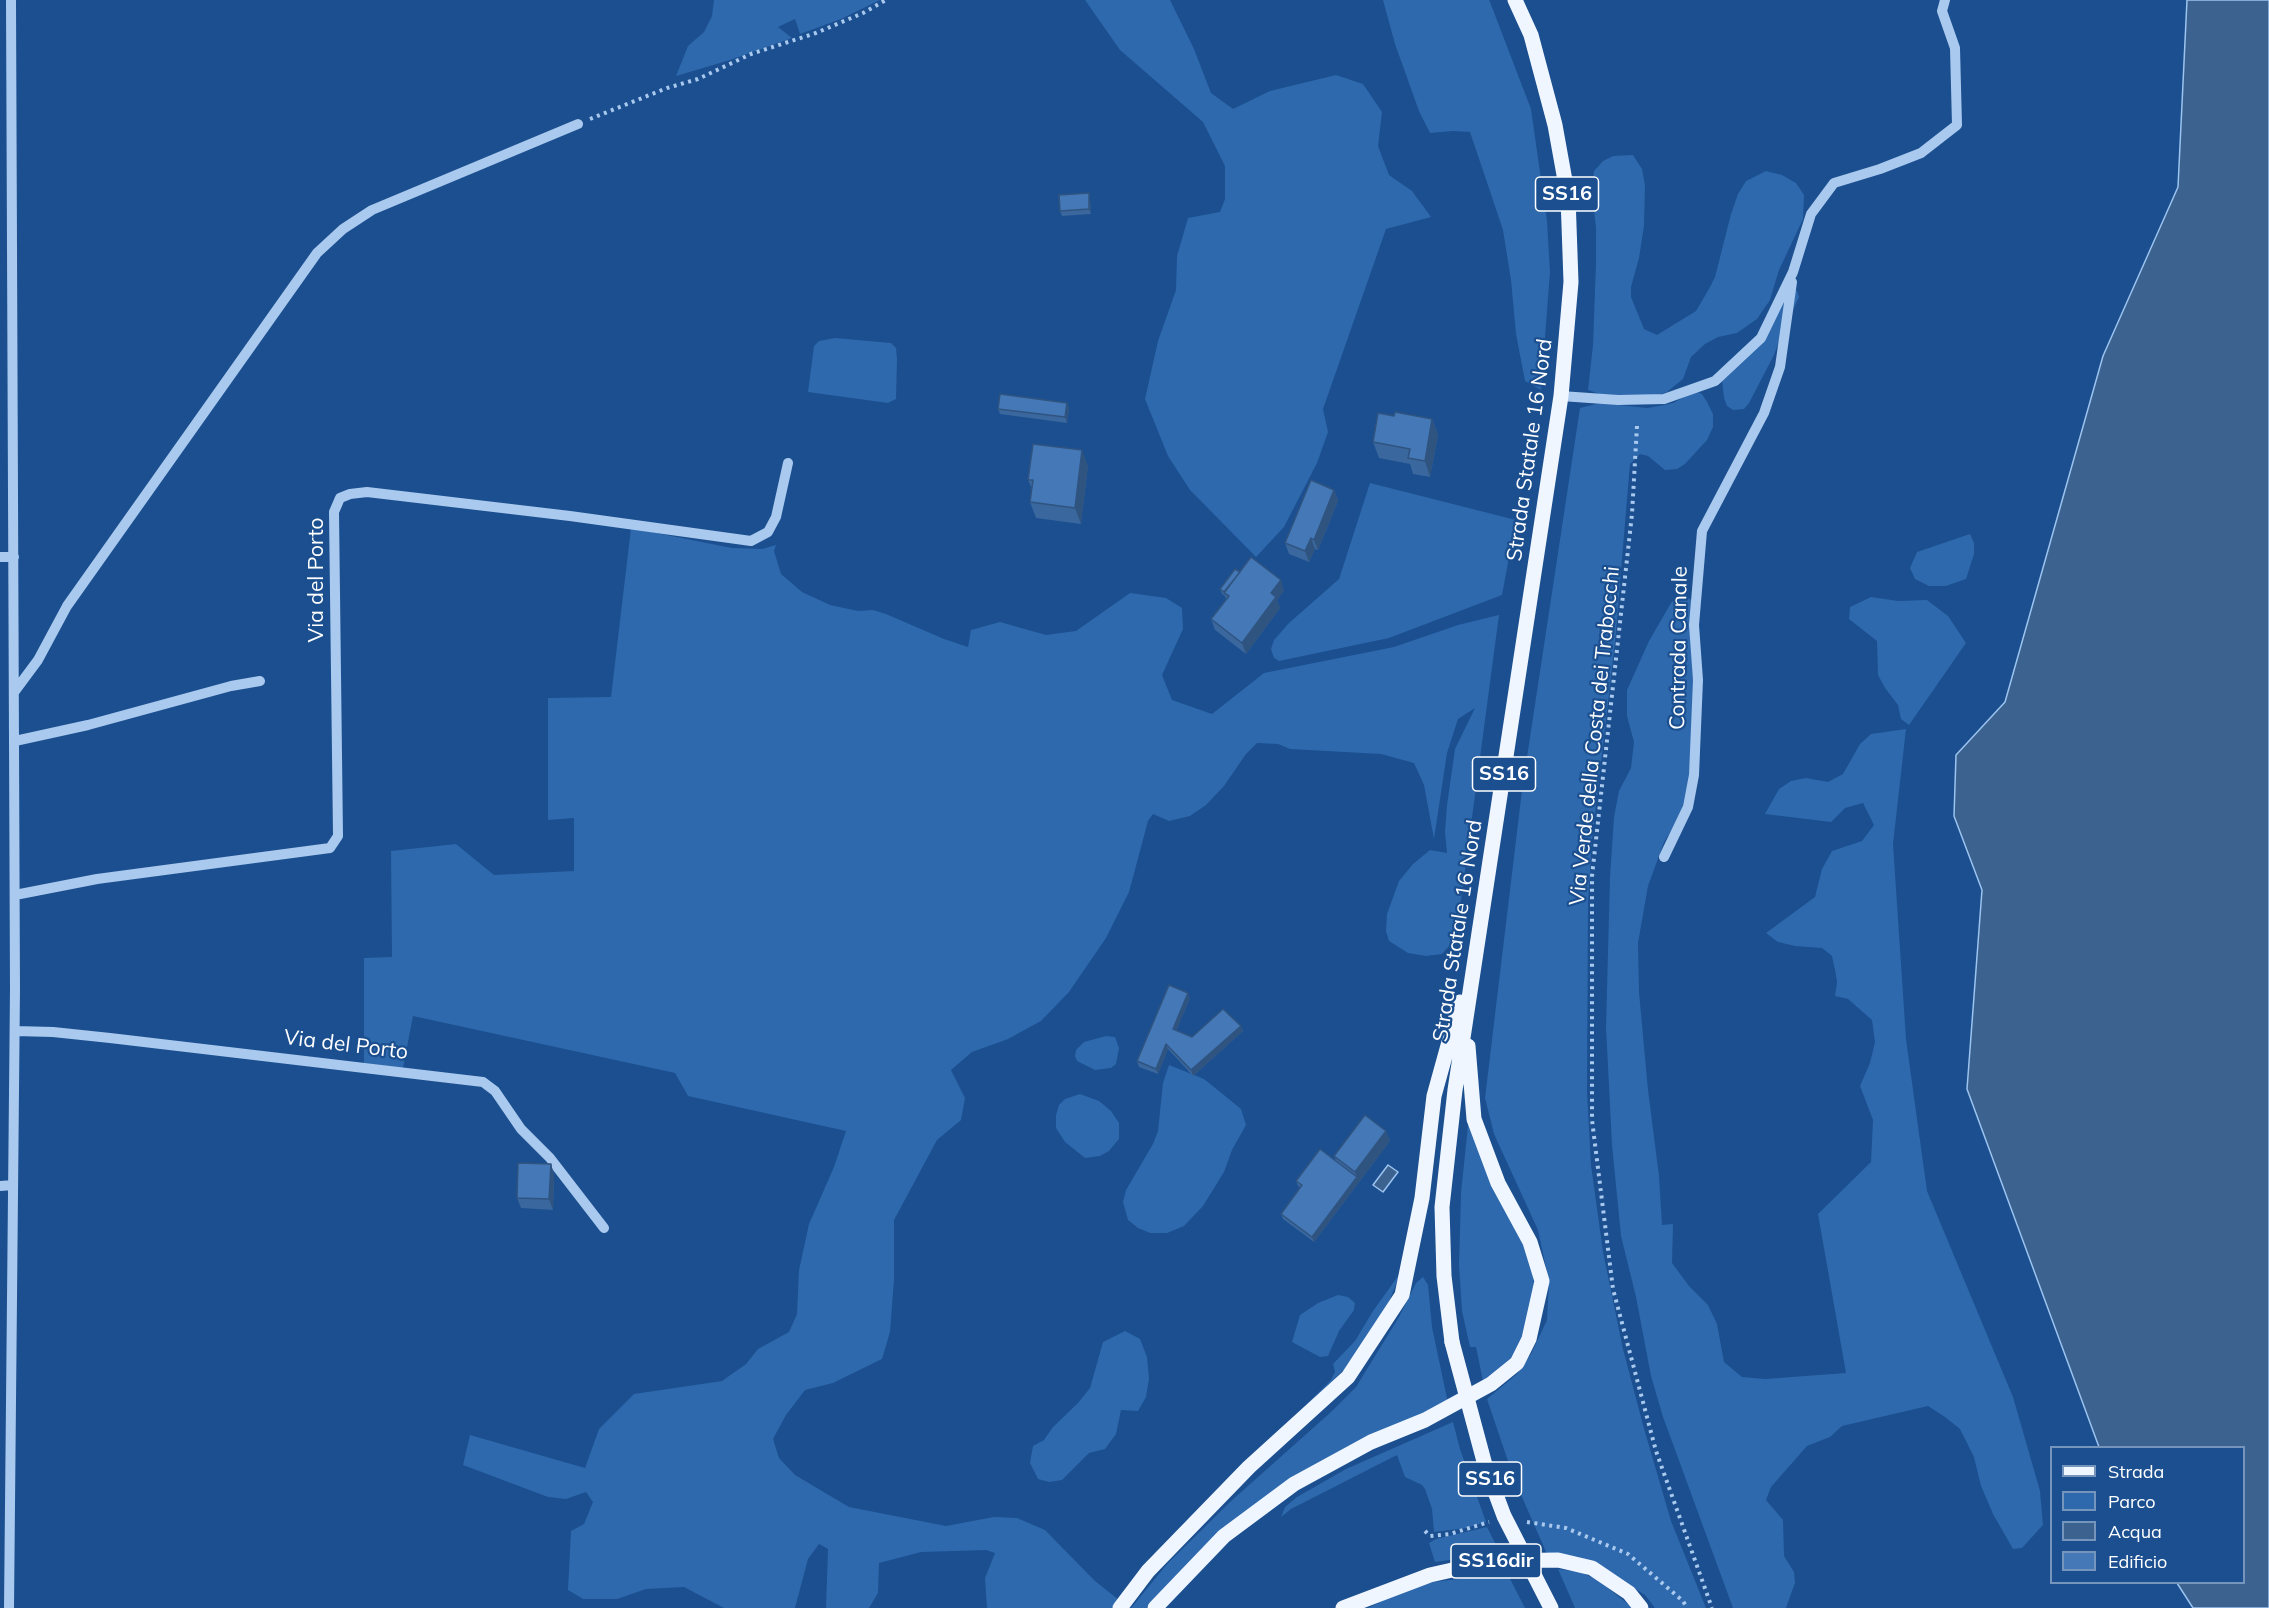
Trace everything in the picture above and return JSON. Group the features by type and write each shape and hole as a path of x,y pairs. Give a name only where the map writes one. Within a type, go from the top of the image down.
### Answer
{"main road":[{"name":"Strada Statale 16 Nord","path":"1515,0 1531,35 1545,82 1568,197 1571,282 1561,396 1466,1018 1442,1207 1444,1276 1452,1342 1485,1465 1504,1516 1551,1608"},
{"path":"1120,1608 1148,1571 1249,1467 1348,1377 1402,1295 1422,1198 1434,1096 1479,933"},
{"path":"1155,1608 1224,1536 1294,1484 1371,1442 1425,1420 1463,1400 1491,1384 1517,1363 1529,1339 1542,1281 1530,1242 1498,1183 1474,1119 1466,1018"},
{"name":"SS16dir","path":"1343,1608 1430,1575 1492,1561 1558,1560 1592,1568 1629,1593 1641,1608"}],"street":[{"path":"9,1608 15,1031 11,0"},
{"name":"Contrada Canale","path":"1561,396 1618,400 1664,399 1715,381 1761,338 1793,272 1811,214 1834,183 1921,153 1957,125 1955,48 1942,11 1945,0"},
{"path":"15,691 38,660 68,606 316,252 343,229 372,210 578,124"},
{"path":"0,257 13,257"},
{"name":"Contrada Canale","path":"1664,857 1688,807 1694,775 1698,680 1694,626 1702,531 1748,445 1771,395 1780,367 1793,272"},
{"name":"Via del Porto","path":"15,895 97,879 330,848 338,836 334,512 340,498 367,492 570,516 752,541 768,532 776,517 788,463"},
{"path":"0,557 14,557"},
{"path":"15,741 88,725 231,686 260,681"},
{"name":"Via del Porto","path":"15,1031 76,1034 483,1082 495,1091 521,1129 550,1158 604,1228"},
{"path":"0,1186 14,1185"},
{"path":"0,1326 12,1323"}],"path":[{"path":"578,124 667,88 698,79 752,54 816,33 863,13 886,0"},
{"name":"Via Verde della Costa dei Trabocchi","path":"1636,426 1632,514 1592,876 1592,1120 1613,1289 1656,1451 1712,1608"}],"green space":[{"path":"714,0 880,0 841,19 800,34 795,19 778,27 792,38 676,76 688,46 704,32 712,16"},
{"path":"1085,0 1170,0 1194,49 1211,93 1233,109 1270,91 1336,75 1363,84 1382,112 1378,146 1389,175 1412,191 1431,217 1386,229 1323,409 1328,432 1317,463 1284,527 1256,557 1190,490 1168,456 1145,399 1158,341 1176,290 1177,256 1188,218 1220,212 1225,199 1225,166 1203,122 1120,50"},
{"path":"1383,0 1489,0 1490,2 1531,109 1547,221 1550,272 1541,390 1525,381 1516,334 1503,230 1470,132 1430,133 1419,111 1395,44"},
{"path":"1633,155 1642,169 1645,185 1644,226 1631,287 1631,297 1644,329 1657,335 1696,311 1710,287 1715,277 1731,214 1738,194 1746,181 1766,171 1782,175 1796,183 1804,195 1803,219 1779,270 1770,300 1757,319 1737,333 1718,337 1705,344 1691,357 1683,379 1667,392 1659,395 1605,396 1588,390 1593,345 1596,263 1596,228 1592,191 1594,171 1603,161 1613,156"},
{"path":"1791,286 1797,291 1799,297 1774,355 1749,403 1744,409 1733,410 1727,406 1724,398 1722,380 1747,355"},
{"path":"835,338 891,343 896,348 896,399 888,403 808,392 814,346 819,341"},
{"path":"1695,391 1702,394 1713,414 1713,427 1707,440 1685,464 1677,469 1665,470 1648,456 1640,454 1630,464 1615,642 1592,840 1588,902 1587,1092 1591,1165 1603,1252 1623,1349 1643,1425 1671,1521 1706,1608 1655,1608 1645,1595 1594,1563 1547,1554 1514,1479 1487,1399 1517,1374 1531,1354 1547,1320 1549,1282 1538,1230 1494,1134 1485,1098 1522,790 1580,408 1600,403 1647,408 1673,403"},
{"path":"1370,483 1516,520 1502,595 1389,638 1279,661 1274,658 1271,649 1274,640 1289,623 1339,579"},
{"path":"631,528 732,548 762,549 776,545 774,551 781,574 802,592 830,605 858,611 873,610 886,614 968,647 971,630 1000,622 1046,635 1076,631 1130,593 1166,598 1182,608 1183,629 1162,675 1172,700 1212,714 1264,673 1394,647 1458,625 1499,615 1456,938 1442,954 1426,956 1408,953 1389,941 1386,931 1387,914 1399,881 1413,864 1430,850 1447,853 1445,832 1447,805 1455,749 1475,708 1458,719 1447,753 1434,839 1424,785 1414,763 1381,754 1290,749 1278,744 1257,743 1246,754 1224,786 1206,805 1190,816 1169,821 1153,814 1148,821 1129,892 1106,938 1069,992 1041,1021 1008,1039 972,1052 951,1070 965,1098 961,1120 937,1140 894,1220 894,1280 890,1332 882,1359 833,1383 805,1390 786,1415 773,1439 779,1458 795,1475 849,1507 946,1526 994,1517 1017,1518 1045,1530 1095,1581 1119,1600 1112,1608 987,1608 985,1578 995,1553 986,1550 921,1552 879,1563 878,1593 869,1608 826,1608 828,1549 819,1544 808,1559 795,1608 724,1608 684,1587 646,1589 617,1599 583,1599 568,1590 571,1531 584,1524 593,1502 586,1492 566,1499 548,1497 463,1465 470,1435 585,1468 599,1429 634,1394 722,1381 746,1364 758,1349 789,1332 797,1314 799,1270 809,1224 834,1167 846,1131 688,1096 675,1073 413,1016 403,1068 364,1063 364,958 392,957 391,851 456,844 494,875 574,871 574,818 548,820 548,698 611,697"},
{"path":"1970,534 1974,543 1974,554 1966,579 1946,586 1929,586 1915,579 1910,568 1917,552"},
{"path":"1682,592 1691,600 1695,673 1688,805 1664,842 1648,886 1638,943 1639,992 1659,1176 1662,1225 1673,1224 1672,1263 1689,1286 1708,1305 1717,1324 1724,1362 1742,1377 1765,1379 1846,1373 1818,1214 1871,1162 1873,1120 1860,1086 1870,1063 1875,1042 1872,1020 1848,999 1835,996 1837,982 1832,956 1822,948 1778,942 1766,933 1815,897 1822,869 1832,851 1862,841 1874,825 1863,803 1845,808 1831,822 1765,814 1779,789 1791,781 1806,778 1828,782 1843,774 1860,744 1871,734 1906,729 1893,844 1906,1039 1927,1191 2013,1397 2040,1491 2043,1525 2022,1548 2013,1549 1993,1514 1981,1486 1974,1457 1960,1429 1945,1417 1928,1406 1842,1426 1830,1437 1807,1446 1771,1487 1766,1500 1783,1520 1784,1556 1794,1572 1795,1583 1786,1608 1733,1608 1663,1417 1651,1376 1636,1297 1621,1236 1612,1145 1606,1027 1614,817 1619,791 1631,768 1634,742 1627,716 1627,690 1649,641 1671,603"},
{"path":"1871,597 1898,601 1927,600 1948,616 1966,643 1909,725 1901,719 1898,705 1878,675 1877,641 1849,619 1850,607"},
{"path":"1106,1036 1115,1037 1119,1048 1116,1064 1111,1068 1095,1070 1077,1061 1076,1050 1084,1042"},
{"path":"1169,1065 1204,1079 1241,1109 1246,1125 1232,1150 1224,1172 1203,1206 1184,1226 1167,1233 1150,1233 1138,1228 1128,1220 1123,1202 1126,1190 1153,1144 1158,1131 1163,1083"},
{"path":"1080,1094 1099,1101 1111,1111 1119,1123 1119,1139 1109,1151 1100,1156 1085,1158 1065,1142 1056,1128 1059,1105 1065,1099"},
{"path":"1469,1116 1531,1263 1534,1284 1522,1350 1484,1386 1476,1347 1470,1347 1462,1311 1459,1265 1461,1193"},
{"path":"1401,1272 1388,1304 1349,1365 1298,1413 1331,1380 1335,1372 1333,1364 1355,1341"},
{"path":"1423,1277 1428,1285 1432,1327 1448,1403 1325,1462 1172,1581 1147,1608 1131,1608 1168,1563 1230,1502 1356,1387 1399,1317 1416,1283"},
{"path":"1338,1295 1348,1297 1355,1303 1354,1310 1339,1331 1328,1356 1320,1357 1292,1342 1300,1315 1318,1303"},
{"path":"1125,1331 1140,1339 1147,1357 1149,1379 1146,1397 1138,1411 1121,1410 1116,1434 1105,1449 1089,1453 1062,1480 1049,1482 1038,1479 1030,1463 1033,1446 1044,1440 1053,1427 1090,1388 1103,1342"},
{"path":"1453,1422 1460,1449 1486,1522 1466,1528 1434,1532 1432,1509 1425,1489 1422,1485 1405,1477 1397,1455 1291,1509 1281,1517 1285,1507 1297,1497 1346,1469"},
{"path":"1487,1527 1500,1553 1435,1562 1429,1543 1436,1539"},
{"path":"1558,1569 1580,1572 1598,1580 1633,1608 1575,1608"},
{"path":"1507,1573 1525,1608 1368,1608 1396,1594 1433,1582"}],"water":[{"path":"2187,0 2269,0 2269,1608 2193,1608 2178,1584 2245,1584 2245,1446 2099,1446 1967,1089 1982,890 1954,816 1956,755 2005,702 2103,356 2178,187"},
{"path":"1388,1165 1398,1172 1383,1192 1373,1185"}],"building":[{"path":"1089,193 1089,209 1060,211 1059,195"},
{"path":"1000,394 1067,403 1065,417 998,409"},
{"path":"1395,412 1432,419 1425,461 1408,458 1410,449 1373,442 1378,413 1394,416"},
{"path":"1033,444 1082,450 1075,508 1030,502 1033,480 1028,480"},
{"path":"1311,480 1334,490 1314,540 1311,538 1305,551 1285,543"},
{"path":"1251,557 1281,580 1271,593 1276,597 1242,643 1211,619 1229,596 1224,593"},
{"path":"1235,569 1240,572 1224,592 1220,589"},
{"path":"1169,985 1188,993 1173,1029 1192,1037 1223,1009 1241,1026 1191,1070 1166,1044 1156,1069 1137,1061"},
{"path":"1365,1115 1386,1131 1355,1172 1334,1156"},
{"path":"1320,1149 1357,1177 1312,1237 1281,1214 1302,1185 1296,1181"},
{"path":"518,1163 551,1164 549,1199 517,1198"}]}
